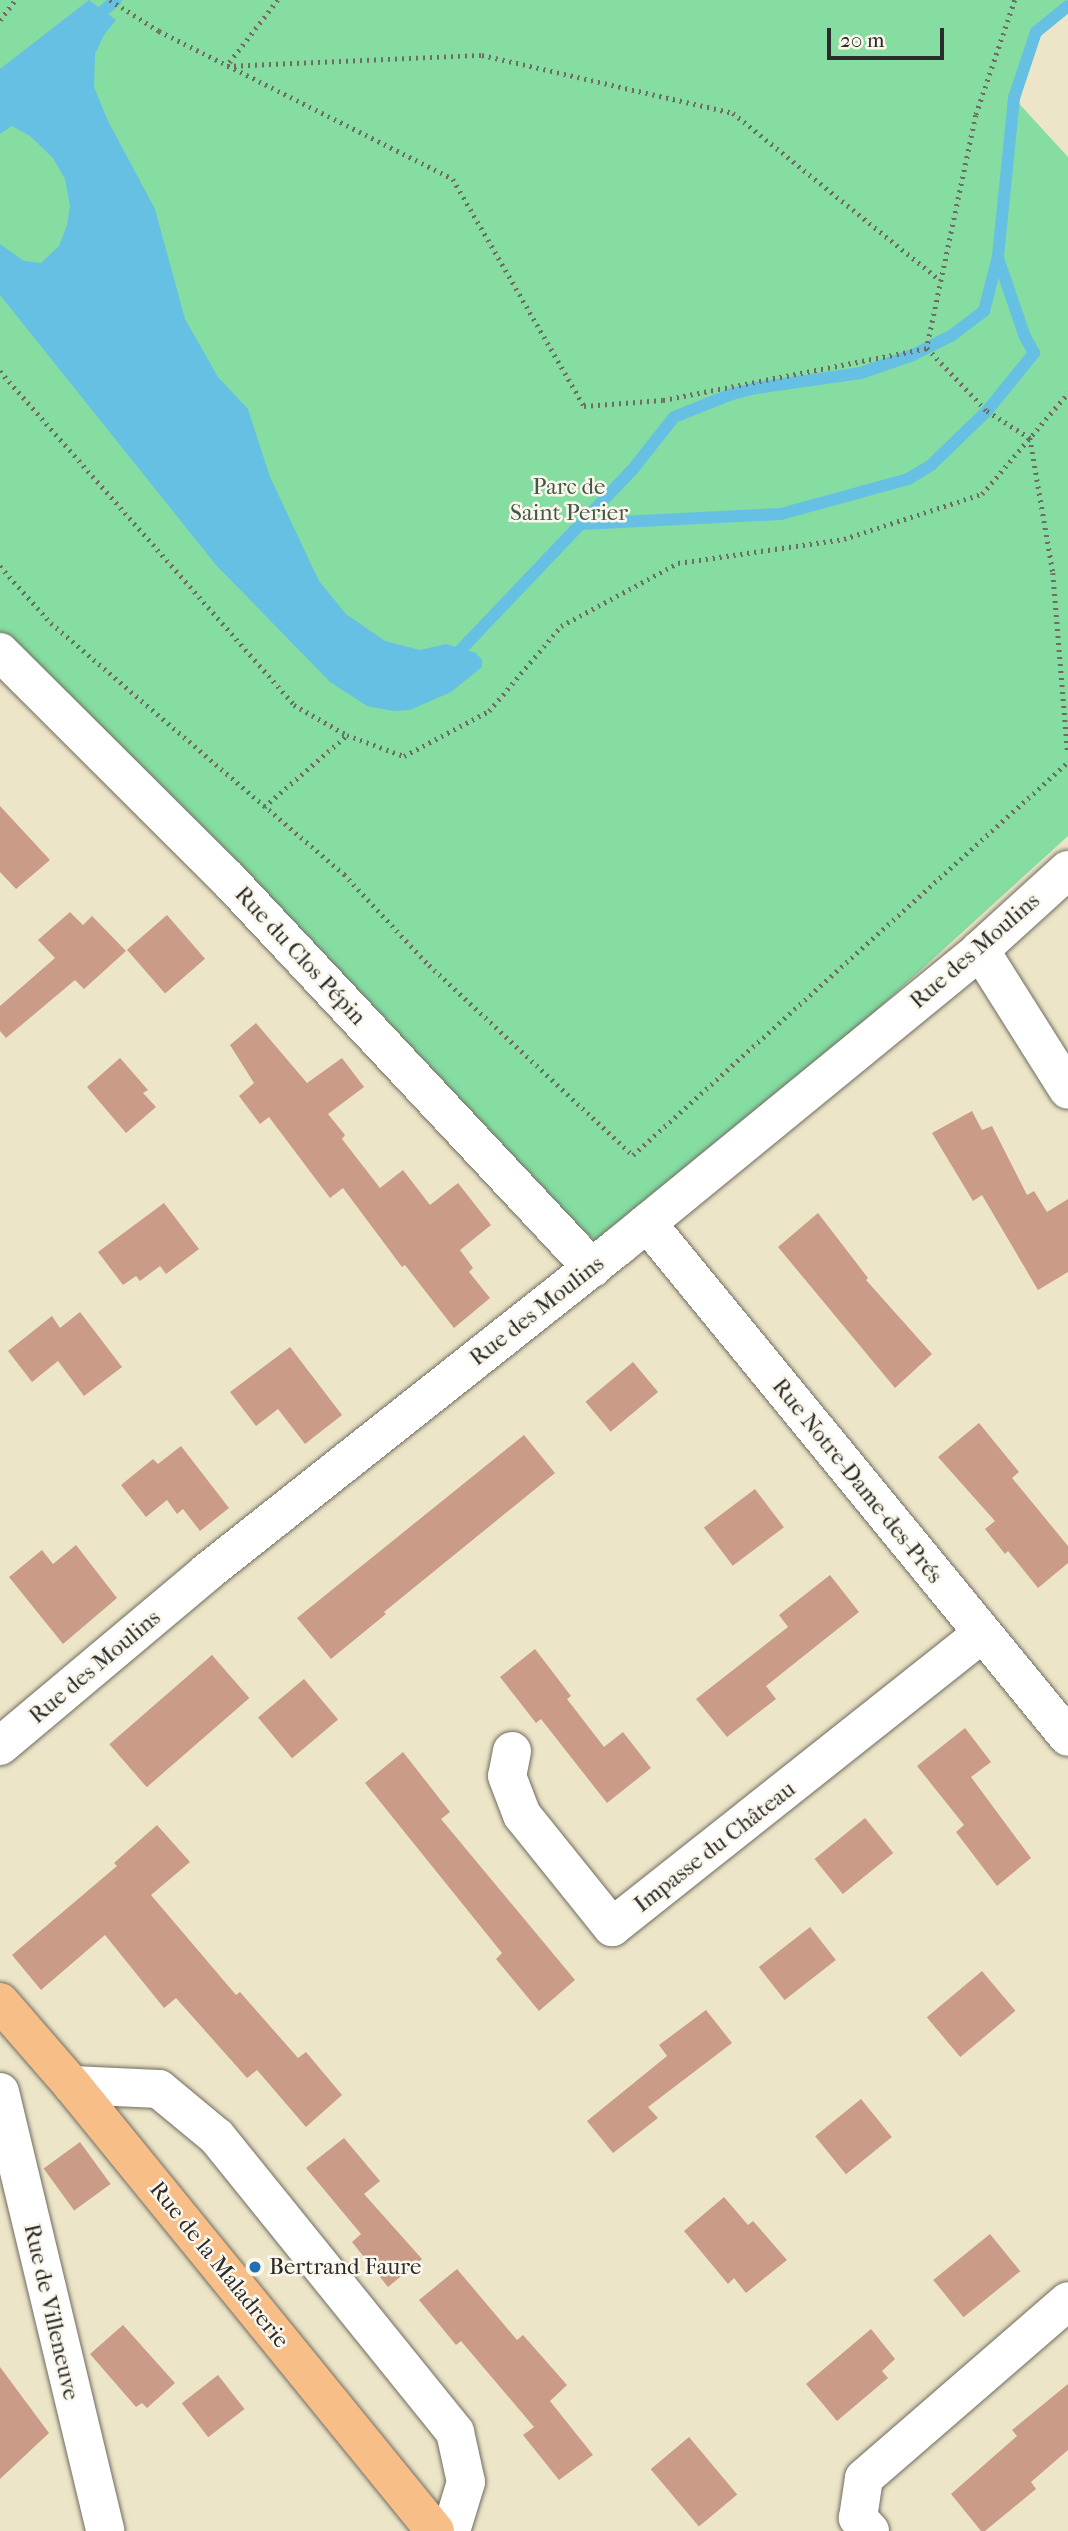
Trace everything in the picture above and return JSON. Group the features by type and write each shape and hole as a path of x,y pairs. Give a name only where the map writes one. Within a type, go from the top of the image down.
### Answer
{"main road":[{"name":"Rue de la Maladrerie","path":"1,2013 72,2085 435,2531"}],"street":[{"name":"Rue du Clos Pépin","path":"0,652 228,879 592,1268"},
{"name":"Rue des Moulins","path":"0,1746 207,1572 592,1268 980,950 1068,870"},
{"path":"980,950 1068,1090"},
{"name":"Rue Notre-Dame-des-Prés","path":"647,1223 981,1635 1068,1737"},
{"name":"Impasse du Château","path":"512,1751 507,1776 522,1815 612,1927 981,1635"},
{"path":"72,2085 159,2089 217,2137 455,2432 466,2482 452,2531"},
{"name":"Rue de Villeneuve","path":"0,2092 105,2531"},
{"path":"870,2531 858,2518 864,2478 1068,2301"}],"path":[{"path":"0,20 15,0"},
{"path":"110,0 227,66 453,179 584,406 663,400 927,348"},
{"path":"227,66 278,0"},
{"path":"927,348 976,115 1015,0"},
{"path":"227,66 482,55 733,113 940,281"},
{"path":"927,348 988,411 1030,438 1053,573 1068,754"},
{"path":"0,371 294,705 347,735 404,756 489,711 561,626 678,563 844,539 982,494 1068,393"},
{"path":"0,566 51,623 344,874 429,965 632,1155 1068,762"},
{"path":"264,807 347,735"}],"green space":[{"name":"Parc de Saint Perier","path":"0,0 1068,0 1068,4 1036,32 1014,98 1068,157 1068,836 867,1019 617,1233 595,1240 559,1214 0,635"}],"water":[{"path":"89,0 116,20 104,35 95,54 94,87 108,121 155,209 185,319 218,377 248,409 270,477 319,581 346,614 385,641 420,650 446,644 476,653 482,660 482,667 451,692 410,710 393,711 367,706 330,682 216,565 0,295 0,244 24,261 41,263 59,246 67,225 70,206 65,179 53,158 30,136 12,126 0,134 0,69"}],"building":[{"path":"0,806 50,860 16,889 0,872"},
{"path":"70,912 83,925 92,916 126,951 84,989 75,980 6,1038 0,1031 0,1006 55,958 38,940"},
{"path":"167,915 205,959 165,994 127,950"},
{"path":"256,1023 307,1083 342,1058 364,1087 328,1114 345,1135 342,1139 380,1188 403,1170 430,1205 458,1183 491,1225 460,1250 473,1268 469,1272 490,1298 454,1328 405,1265 402,1267 343,1188 330,1198 269,1117 260,1124 239,1096 254,1083 230,1045"},
{"path":"120,1058 148,1090 143,1093 156,1107 126,1133 87,1087"},
{"path":"972,1111 982,1130 992,1126 1027,1195 1034,1191 1047,1212 1068,1199 1068,1272 1038,1290 982,1195 973,1201 932,1133"},
{"path":"164,1203 199,1249 166,1274 160,1266 140,1281 136,1276 123,1285 98,1252"},
{"path":"818,1213 868,1278 866,1280 932,1354 895,1388 778,1247"},
{"path":"80,1312 122,1367 84,1396 58,1361 32,1382 8,1351 52,1316 60,1328"},
{"path":"290,1347 342,1415 305,1444 278,1409 256,1426 230,1392"},
{"path":"633,1362 658,1392 611,1432 586,1402"},
{"path":"979,1423 1019,1472 1012,1478 1068,1546 1068,1563 1038,1588 1008,1551 1005,1554 985,1529 995,1521 938,1457"},
{"path":"524,1435 555,1473 384,1612 386,1614 331,1659 297,1618"},
{"path":"181,1446 229,1508 200,1531 183,1509 177,1514 167,1500 146,1517 121,1485 153,1459 158,1464"},
{"path":"755,1489 784,1527 733,1566 704,1528"},
{"path":"76,1545 117,1598 63,1644 9,1577 42,1550 53,1564"},
{"path":"830,1575 859,1612 766,1686 776,1699 727,1737 696,1699 788,1627 779,1615"},
{"path":"535,1649 571,1696 567,1699 604,1747 623,1732 651,1768 607,1803 541,1719 536,1723 500,1677"},
{"path":"212,1655 249,1698 147,1787 109,1744"},
{"path":"304,1679 338,1720 292,1758 258,1718"},
{"path":"965,1728 991,1762 971,1777 1031,1858 997,1886 956,1832 964,1825 917,1766"},
{"path":"403,1752 450,1812 441,1819 575,1980 539,2011 496,1959 502,1953 365,1783"},
{"path":"865,1818 893,1853 843,1894 814,1859"},
{"path":"157,1825 190,1862 151,1895 236,1995 240,1992 298,2058 306,2052 342,2095 306,2127 257,2070 247,2078 176,1998 164,2008 105,1935 41,1990 12,1955 117,1866 114,1863"},
{"path":"810,1927 836,1960 785,2000 759,1967"},
{"path":"982,1971 1015,2011 960,2057 927,2017"},
{"path":"706,2010 732,2043 648,2107 658,2118 613,2153 587,2121 667,2056 659,2045"},
{"path":"861,2099 892,2137 846,2174 815,2136"},
{"path":"344,2138 380,2181 364,2194 422,2259 388,2287 352,2242 361,2234 306,2168"},
{"path":"80,2142 111,2184 74,2211 44,2168"},
{"path":"724,2197 748,2225 753,2221 787,2260 746,2293 734,2278 728,2284 684,2231"},
{"path":"990,2234 1020,2271 963,2317 933,2280"},
{"path":"457,2269 517,2340 523,2335 567,2385 550,2401 593,2455 559,2480 523,2435 534,2427 461,2341 456,2345 419,2300"},
{"path":"123,2325 175,2383 147,2408 142,2403 136,2407 90,2354"},
{"path":"871,2329 895,2359 882,2371 888,2378 837,2421 806,2384"},
{"path":"0,2367 49,2433 0,2479"},
{"path":"218,2375 244,2409 208,2437 182,2403"},
{"path":"1068,2384 1068,2450 1031,2482 1036,2489 985,2531 981,2531 951,2494 1017,2436 1012,2430"},
{"path":"689,2437 737,2494 699,2527 651,2469"}],"waterway":[{"path":"93,20 116,0"},
{"path":"453,658 633,469 674,417 732,394 756,388 861,373 913,355 951,336 984,311 998,256 1014,98 1036,32 1068,6"},
{"path":"582,524 781,514 908,479 931,465 987,411 1034,353 1025,337 998,258"}],"place":[{"name":"Bertrand Faure","path":"255,2267"}]}
